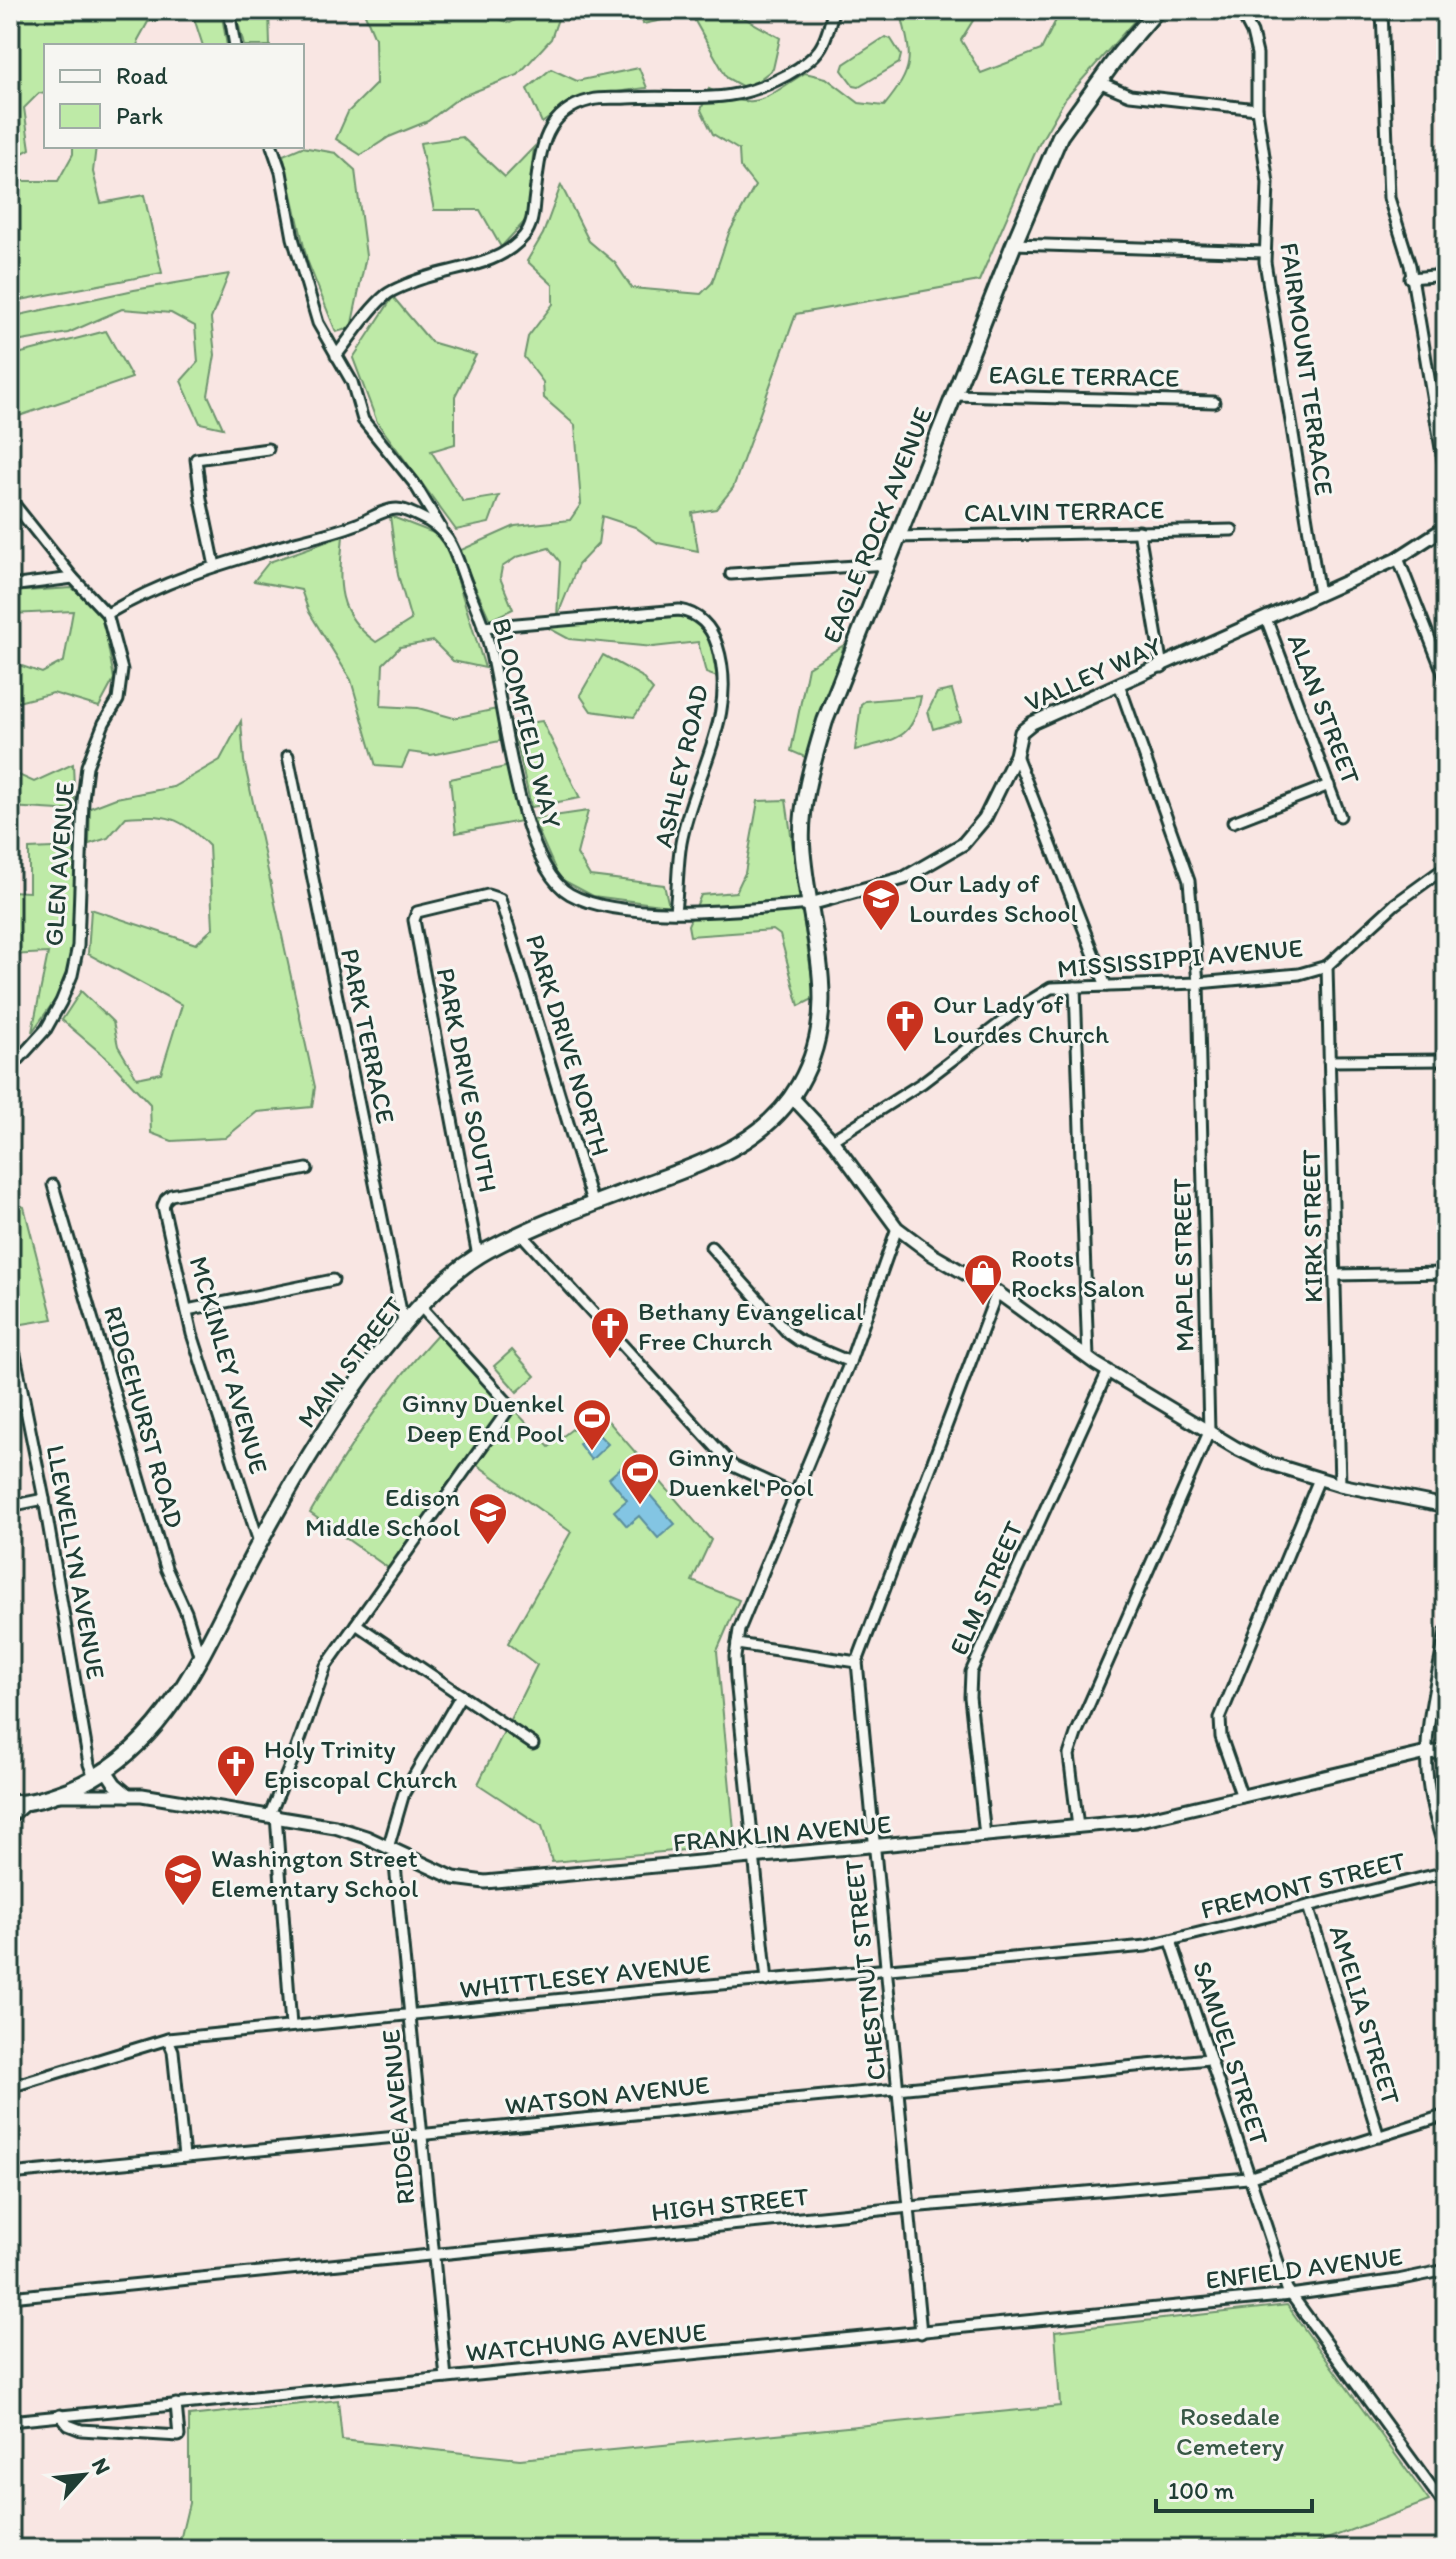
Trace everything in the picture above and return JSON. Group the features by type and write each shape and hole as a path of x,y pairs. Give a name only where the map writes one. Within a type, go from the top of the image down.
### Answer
{"main road":[{"name":"EAGLE ROCK AVENUE","path":"792,1097 808,1069 822,1025 822,977 802,844 802,820 808,779 825,721 1014,244 1060,136 1070,118 1120,53 1157,10"},
{"name":"MAIN STREET","path":"18,1803 54,1795 100,1773 135,1745 165,1714 200,1658 259,1542 339,1410 377,1357 421,1307 478,1256 521,1234 735,1148 769,1123 792,1097"},
{"path":"10,1816 18,1803"}],"street":[{"path":"229,10 235,44"},
{"path":"336,356 387,294 424,277 483,263 509,250 524,236 532,222 542,148 550,127 564,112 591,100 637,97 717,99 749,92 810,62 827,41 833,10"},
{"name":"FAIRMOUNT TERRACE","path":"1240,10 1252,33 1257,54 1257,109 1268,183 1265,252 1319,594"},
{"path":"1382,10 1389,198 1410,265 1446,478"},
{"path":"1099,82 1130,95 1257,109"},
{"name":"BLOOMFIELD WAY","path":"273,148 281,172 293,238 318,323 352,382 363,420 414,483 458,561 489,643 525,817 536,852 550,874 567,893 589,903 618,909 675,911 810,904"},
{"path":"1014,244 1265,252"},
{"path":"1410,278 1446,275"},
{"name":"EAGLE TERRACE","path":"954,395 1214,402"},
{"path":"215,566 196,459 268,449"},
{"name":"GLEN AVENUE","path":"10,499 73,578 107,614 122,670 118,700 104,723 87,766 78,946 72,975 46,1029 19,1059 10,1061"},
{"path":"107,614 144,592 215,566 356,525 395,509 442,529"},
{"name":"VALLEY WAY","path":"810,904 904,878 963,844 985,818 1016,755 1021,732 1032,723 1398,558 1446,527"},
{"name":"CALVIN TERRACE","path":"897,537 1232,530"},
{"path":"1139,531 1162,667"},
{"path":"1398,558 1446,680"},
{"path":"731,574 887,564"},
{"path":"10,586 73,578"},
{"name":"ASHLEY ROAD","path":"483,627 679,610 694,612 713,632 723,664 725,696 681,843 675,911"},
{"name":"ALAN STREET","path":"1266,618 1340,816"},
{"name":"MAPLE STREET","path":"1078,1827 1069,1755 1209,1432 1198,983 1189,881 1119,684"},
{"path":"1016,755 1106,986"},
{"name":"PARK TERRACE","path":"288,756 404,1326"},
{"path":"1233,822 1329,785"},
{"name":"MISSISSIPPI AVENUE","path":"832,1140 922,1083 1042,993 1058,986 1198,983 1299,974 1327,966 1395,904 1446,867"},
{"name":"PARK DRIVE NORTH","path":"417,912 488,895 500,899 593,1205"},
{"name":"PARK DRIVE SOUTH","path":"417,912 414,920 478,1256"},
{"name":"KIRK STREET","path":"1327,966 1340,1485"},
{"path":"1075,987 1088,1358"},
{"path":"1329,1061 1446,1060"},
{"path":"792,1097 832,1140 897,1228 933,1255 997,1292 1108,1371 1265,1462 1340,1485 1446,1506"},
{"name":"MCKINLEY AVENUE","path":"259,1542 192,1334 163,1206 171,1195 307,1169"},
{"name":"RIDGEHURST ROAD","path":"53,1185 166,1568 186,1612 200,1658"},
{"path":"767,1981 736,1679 739,1630 850,1362 897,1228"},
{"path":"521,1234 733,1466 796,1495"},
{"path":"711,1247 788,1333 850,1362"},
{"path":"1335,1275 1446,1273"},
{"path":"187,1310 333,1280"},
{"name":"CHESTNUT STREET","path":"921,2333 857,1662 997,1292"},
{"path":"291,2026 273,1815 326,1666 508,1410 507,1402 421,1307"},
{"name":"LLEWELLYN AVENUE","path":"15,1355 44,1499 89,1762 100,1773"},
{"name":"ELM STREET","path":"985,1836 970,1697 971,1672 1108,1371"},
{"path":"1242,1797 1221,1737 1220,1718 1319,1479"},
{"path":"10,1506 44,1499"},
{"path":"356,1624 533,1744"},
{"path":"1446,1631 1427,1753 1429,1790 1446,1855"},
{"path":"737,1644 857,1662"},
{"name":"RIDGE AVENUE","path":"446,2378 393,1850 404,1793 461,1695"},
{"name":"FRANKLIN AVENUE","path":"54,1795 128,1795 335,1827 454,1878 485,1882 1136,1821 1446,1751"},
{"path":"100,1773 128,1795"},
{"name":"FREMONT STREET","path":"1171,1941 1446,1872"},
{"name":"AMELIA STREET","path":"1308,1906 1379,2137"},
{"name":"WHITTLESEY AVENUE","path":"10,2087 168,2039 643,1991 1146,1946 1171,1941"},
{"name":"SAMUEL STREET","path":"1171,1941 1248,2178 1290,2295 1446,2506"},
{"path":"168,2039 173,2051 184,2157"},
{"name":"WATSON AVENUE","path":"10,2174 1209,2059"},
{"name":"HIGH STREET","path":"10,2297 910,2207 1248,2178 1446,2115"},
{"name":"ENFIELD AVENUE","path":"1166,2306 1290,2295 1446,2270"},
{"name":"WATCHUNG AVENUE","path":"10,2421 921,2333 1166,2306"},
{"path":"60,2415 68,2425 81,2430 179,2436 176,2404"}],"green space":[{"path":"10,10 221,10 227,44 202,44 192,12 148,22 139,44 44,44 44,94 39,93 24,108 30,149 10,160"},
{"path":"235,10 269,10 270,44 244,44"},
{"path":"360,10 475,10 510,23 534,10 561,10 551,39 518,75 460,97 428,121 389,137 361,155 336,139 348,112 376,84 375,38 364,12"},
{"path":"640,10 730,10 780,38 773,69 747,89 727,78 691,14 643,24"},
{"path":"900,10 965,10 977,14 961,40 981,73 1041,50 1061,10 1144,10 1065,99 1038,146 979,281 796,314 733,488 716,509 692,513 698,551 658,543 635,527 602,516 598,544 578,565 557,617 560,562 549,548 517,557 502,567 500,578 513,609 490,620 459,551 515,526 570,520 581,504 575,425 544,398 543,382 524,357 528,337 553,304 553,285 527,261 543,234 561,185 589,241 615,263 632,288 701,294 712,283 729,233 755,186 740,167 739,150 713,134 701,110 709,89 739,100 759,100 805,73 826,78 859,103 884,106 902,81 908,61 909,51"},
{"path":"885,37 891,39 901,55 899,63 859,87 854,86 842,70 844,64"},
{"path":"639,68 647,88 579,101 542,123 527,89 551,69 577,81"},
{"path":"462,137 505,177 534,147 526,220 501,247 480,210 434,210 420,143"},
{"path":"304,147 336,153 355,170 366,256 351,328 336,332 307,260 283,155"},
{"path":"73,148 96,148 93,172 101,203 144,195 162,273 10,302 10,181 58,181 73,154"},
{"path":"229,274 211,319 215,355 208,395 223,428 200,423 181,381 198,362 195,326 171,313 122,309 68,333 10,343 10,317 134,290"},
{"path":"393,297 431,342 476,355 455,396 455,444 431,451 463,502 499,496 489,523 456,530 377,422 353,358"},
{"path":"106,331 132,378 10,419 10,356"},
{"path":"390,516 444,537 485,668 453,661 433,641 400,647 383,664 381,706 418,708 454,718 497,709 500,741 431,755 409,752 402,768 376,766 351,680 309,612 301,590 254,581 269,562 343,536 342,595 353,619 376,642 411,620 398,575"},
{"path":"72,588 102,612 114,679 99,707 53,693 10,704 10,662 42,673 64,661 73,611 11,614 10,592"},
{"path":"690,616 709,638 717,677 706,673 698,642 653,647 569,639 543,625"},
{"path":"844,645 807,758 791,751 808,667"},
{"path":"603,655 641,676 653,690 634,717 591,711 580,695"},
{"path":"952,690 961,721 933,729 928,711 937,693"},
{"path":"921,696 913,722 900,736 855,750 861,704 865,701"},
{"path":"241,721 244,761 315,1087 312,1107 257,1112 225,1138 172,1141 151,1133 150,1104 109,1060 62,1020 81,991 113,1022 118,1046 137,1078 161,1073 182,1005 88,954 91,909 196,944 213,928 209,846 181,823 152,816 126,817 108,838 89,844 90,808 116,798 173,787 220,760"},
{"path":"542,721 580,798 531,807 513,725"},
{"path":"73,764 75,811 10,807 10,771 34,782"},
{"path":"510,766 521,821 456,833 450,779"},
{"path":"786,800 815,998 799,1006 780,935 773,930 690,936 688,925 701,895 736,892 745,873 758,801"},
{"path":"588,811 577,854 590,876 664,885 669,906 593,896 559,878 533,819"},
{"path":"76,847 76,950 63,989 32,1032 48,953 10,955 10,891 29,892 29,849"},
{"path":"10,1201 24,1207 53,1319 10,1326"},
{"path":"440,1331 549,1447 598,1409 711,1540 692,1581 739,1600 717,1651 735,1841 729,1846 552,1862 542,1826 478,1784 537,1665 508,1643 571,1532 473,1462 394,1572 310,1513 370,1419"},
{"path":"512,1350 535,1376 517,1392 494,1366"},
{"name":"Rosedale Cemetery","path":"1287,2305 1429,2501 1300,2549 178,2549 189,2503 189,2416 338,2400 342,2440 520,2459 1060,2406 1055,2331"}],"water":[{"name":"Ginny Duenkel Deep End Pool","path":"594,1430 608,1444 591,1460 579,1444"},
{"name":"Ginny Duenkel Pool","path":"624,1465 675,1524 658,1538 639,1516 627,1526 614,1511 627,1500 609,1478"}],"place":[{"name":"Our Lady of Lourdes School","path":"881,932"},
{"name":"Our Lady of Lourdes Church","path":"905,1053"},
{"name":"Roots Rocks Salon","path":"983,1307"},
{"name":"Bethany Evangelical Free Church","path":"610,1360"},
{"name":"Ginny Duenkel Deep End Pool","path":"592,1452"},
{"name":"Ginny Duenkel Pool","path":"640,1506"},
{"name":"Edison Middle School","path":"488,1546"},
{"name":"Holy Trinity Episcopal Church","path":"236,1798"},
{"name":"Washington Street Elementary School","path":"183,1907"}]}
